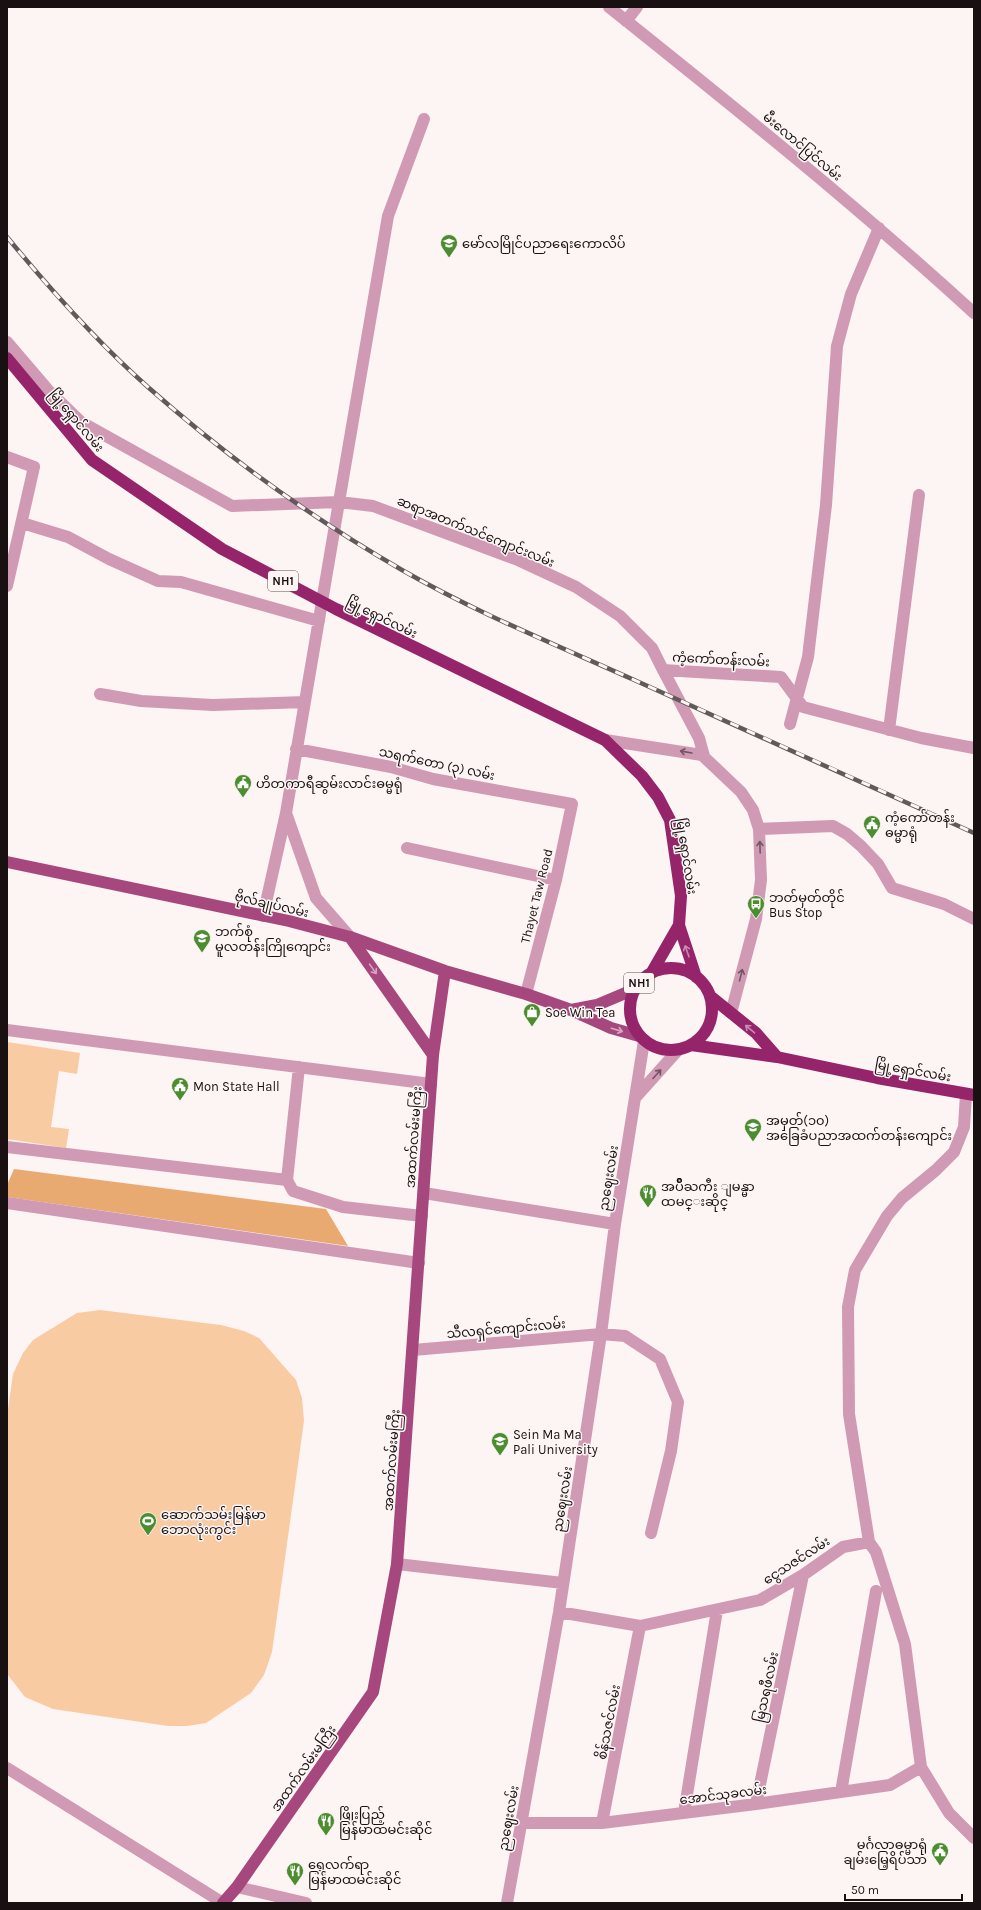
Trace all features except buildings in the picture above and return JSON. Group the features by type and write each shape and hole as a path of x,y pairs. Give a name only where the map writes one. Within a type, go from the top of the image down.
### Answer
{"highway":[{"name":"မြို့ရှောင်လမ်း","path":"7,358 92,460 222,549 336,609 606,740 642,776 658,797 670,820 681,896 679,925 696,977"},
{"name":"မြို့ရှောင်လမ်း","path":"652,972 679,925"},
{"name":"NH1","path":"642,1039 632,1025 629,1013 630,1000 635,989 642,979 652,972 675,968 686,971 696,977 710,996 756,1033 777,1057"},
{"path":"642,1039 655,1047 667,1050 679,1049 691,1045 702,1036 709,1024 712,1010 710,996"},
{"name":"မြို့ရှောင်လမ်း","path":"691,1045 777,1057 877,1078 970,1094"}],"main road":[{"name":"ဗိုလ်ချုပ်လမ်း","path":"7,862 263,916 350,937 445,970 526,994 571,1010 642,1039"},
{"path":"350,937 433,1055"},
{"name":"အထက်လမ်းမကြီး","path":"223,1903 237,1887 373,1692 397,1564 433,1055 445,970"},
{"path":"571,1010 597,1005 635,989"}],"street":[{"name":"မီးလောင်ပြင်လမ်း","path":"609,7 767,133 879,228 974,313"},
{"path":"626,20 637,7"},
{"path":"263,916 286,813 388,216 424,119"},
{"path":"790,724 808,657 826,505 837,346 851,294 879,228"},
{"name":"ဆရာအတက်သင်ကျောင်းလမ်း","path":"7,342 48,390 81,422 232,506 339,502 373,506 518,560 576,587 625,621 652,648 663,670"},
{"path":"7,457 34,467 7,586"},
{"path":"889,730 919,495"},
{"path":"22,523 68,537 109,559 158,581 181,582 319,621"},
{"name":"ကံ့ကော်တန်းလမ်း","path":"663,670 782,676 803,707 889,730 974,748"},
{"name":"ကံ့ကော်တန်းလမ်း","path":"663,670 699,738 704,756"},
{"path":"100,694 141,701 213,705 305,702"},
{"path":"606,740 681,751 704,756 741,792 753,810 759,829 761,880 756,919 731,1013"},
{"name":"သရက်တော (၃) လမ်း","path":"296,749 390,767 433,779 572,804"},
{"name":"Thayet Taw Road","path":"526,994 556,880 572,804"},
{"path":"286,813 316,898 350,937"},
{"path":"759,829 833,826 847,834 861,846 878,864 892,888 944,904 974,919"},
{"path":"407,848 556,880"},
{"path":"7,1030 431,1084"},
{"name":"ညဈေးလမ်း","path":"507,1903 563,1583 601,1334 615,1224 635,1098 642,1039"},
{"path":"635,1098 679,1049"},
{"path":"299,1067 287,1180 293,1191 343,1206 422,1216"},
{"path":"970,1094 964,1127 954,1152 936,1170 902,1198 887,1216 855,1270 848,1307 849,1414 869,1542 876,1552 905,1644 921,1767 949,1813 974,1838"},
{"path":"7,1147 287,1180"},
{"path":"424,1192 615,1224"},
{"path":"7,1203 419,1263"},
{"name":"သီလရှင်ကျောင်းလမ်း","path":"413,1350 601,1334 625,1336 660,1359 678,1402 671,1450 651,1533"},
{"name":"ငွေသဇင်လမ်း","path":"558,1612 640,1626 717,1610 760,1600 804,1574 843,1547 869,1542"},
{"path":"397,1564 563,1583"},
{"name":"မြသရဖီလမ်း","path":"756,1804 804,1574"},
{"path":"841,1792 876,1591"},
{"path":"684,1813 717,1610"},
{"name":"စိန်သဇင်လမ်း","path":"602,1823 640,1626"},
{"name":"အောင်သုခလမ်း","path":"522,1823 602,1823 756,1804 890,1785 921,1767"},
{"path":"7,1768 223,1903"},
{"path":"237,1887 306,1903"}],"shaded area":[{"path":"7,1042 80,1053 77,1074 59,1071 51,1127 69,1129 66,1148 7,1139"},
{"path":"14,1169 326,1209 348,1246 7,1197 7,1185"},
{"name":"ဆောက်သမ်းမြန်မာ ဘောလုံးကွင်း","path":"100,1310 221,1325 244,1331 259,1338 296,1380 302,1398 304,1421 272,1652 264,1675 251,1693 206,1723 187,1726 168,1726 53,1709 25,1697 7,1674 7,1416 13,1374 23,1353 33,1340 77,1313"}],"railway":[{"path":"7,237 75,315 111,353 149,388 209,438 271,485 303,508 368,550 402,570 486,614 974,833"}],"place":[{"name":"မော်လမြိုင်ပညာရေးကောလိပ်","path":"449,258"},
{"name":"ဟိတကာရီဆွမ်းလာင်းဓမ္မရုံ","path":"243,798"},
{"name":"ကံ့ကော်တန်း ဓမ္မာရုံ","path":"872,839"},
{"name":"ဘတ်မှတ်တိုင် Bus Stop","path":"756,919"},
{"name":"ဘက်စုံ မူလတန်းကြိုကျောင်း","path":"202,953"},
{"name":"Soe Win Tea","path":"532,1027"},
{"name":"Mon State Hall","path":"180,1101"},
{"name":"အမှတ်(၁၀) အခြေခံပညာအထက်တန်းကျောင်း","path":"753,1142"},
{"name":"အပ်ိဳႀကီး ျမန္မာ ထမင္းဆိုင္","path":"648,1208"},
{"name":"Sein Ma Ma Pali University","path":"500,1456"},
{"name":"ဆောက်သမ်းမြန်မာ ဘောလုံးကွင်း","path":"148,1536"},
{"name":"ဖြိုးပြည့် မြန်မာထမင်းဆိုင်","path":"326,1836"},
{"name":"မင်္ဂလာဓမ္မာရုံ ချမ်းမြေ့ရိပ်သာ","path":"940,1866"},
{"name":"ရွှေလက်ရာ မြန်မာထမင်းဆိုင်","path":"295,1886"}]}
